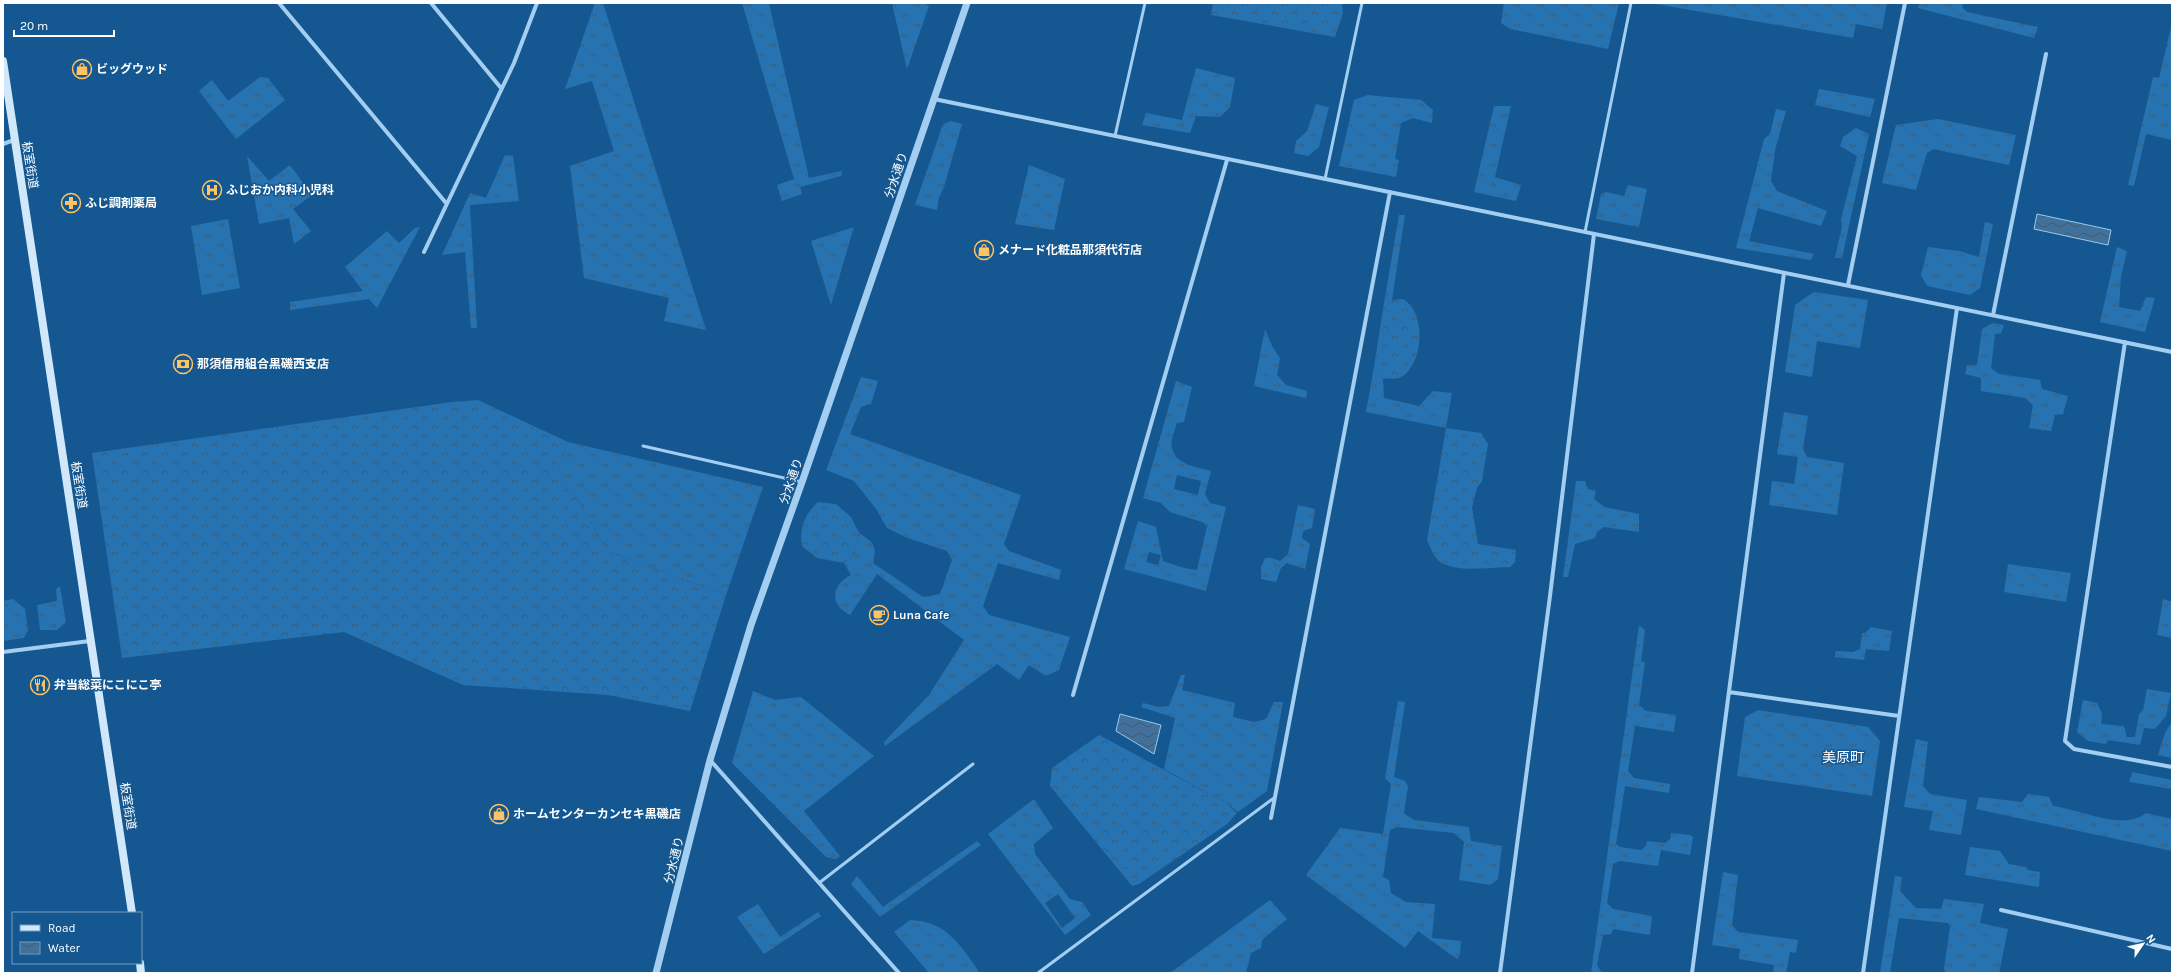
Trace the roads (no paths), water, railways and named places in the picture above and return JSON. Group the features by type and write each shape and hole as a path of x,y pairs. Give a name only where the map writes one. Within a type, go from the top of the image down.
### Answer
{"main road":[{"name":"板室街道","path":"3,61 132,912"}],"street":[{"path":"279,3 446,202"},
{"path":"431,3 501,88"},
{"path":"424,252 446,202 501,88 537,3"},
{"name":"分水通り","path":"656,973 710,760 751,625 802,482 967,3"},
{"path":"1848,285 1905,3"},
{"path":"1993,315 2046,54"},
{"path":"934,100 2172,352"},
{"path":"3,144 14,140"},
{"path":"1073,695 1228,160"},
{"path":"1271,818 1390,192"},
{"path":"1500,973 1550,596 1594,234"},
{"path":"1692,973 1784,273"},
{"path":"1863,973 1957,308"},
{"path":"2125,342 2065,741 2074,750 2172,767"},
{"path":"3,652 90,641"},
{"path":"1729,692 1900,716"},
{"path":"710,760 899,973"},
{"path":"2001,910 2172,949"}],"lane":[{"path":"1115,136 1146,3"},
{"path":"1326,179 1362,3"},
{"path":"1585,232 1631,3"},
{"path":"643,446 802,482"},
{"path":"819,883 973,764"},
{"path":"1038,973 1275,798"}],"water":[{"path":"2037,214 2111,230 2108,245 2034,229"},
{"path":"1120,714 1161,725 1154,754 1116,731"}],"place":[{"name":"ビッグウッド","path":"82,69"},
{"name":"ふじおか内科小児科","path":"212,190"},
{"name":"ふじ調剤薬局","path":"71,203"},
{"name":"メナード化粧品那須代行店","path":"984,250"},
{"name":"那須信用組合黒磯西支店","path":"183,364"},
{"name":"Luna Cafe","path":"879,615"},
{"name":"弁当総菜にこにこ亭","path":"40,685"},
{"name":"ホームセンターカンセキ黒磯店","path":"499,814"}],"district":[{"name":"美原町","path":"1843,757"}]}
